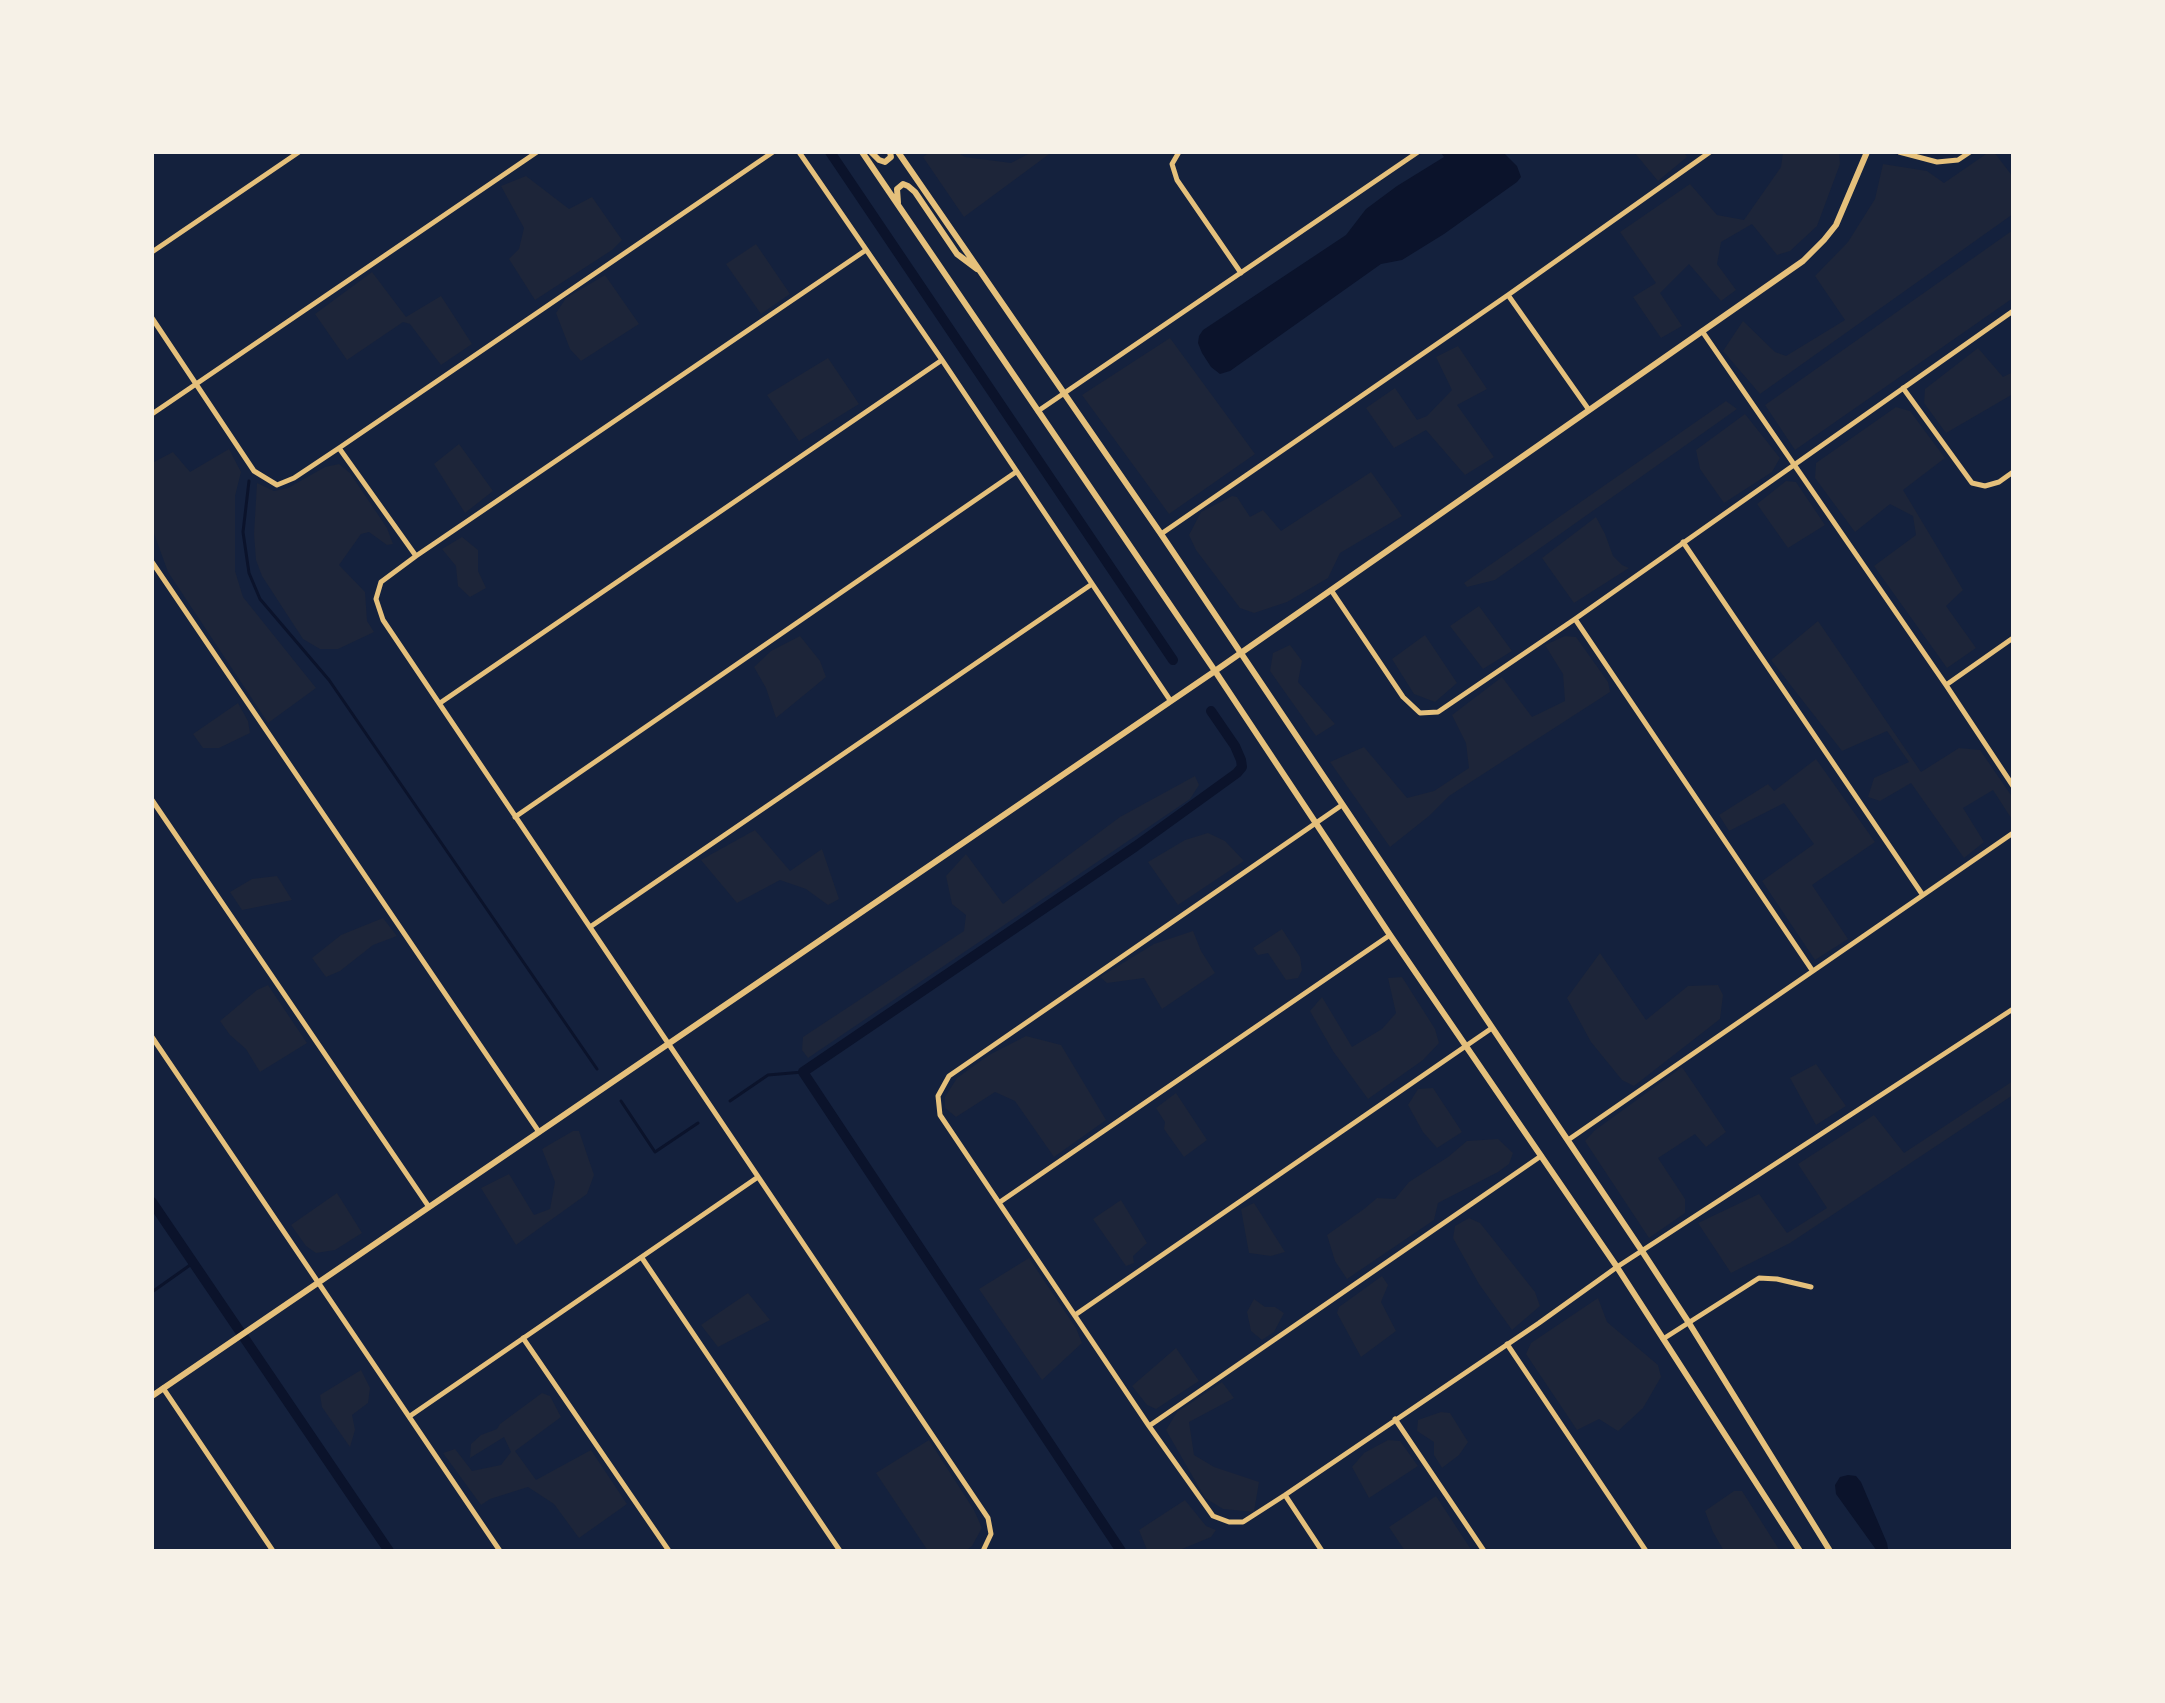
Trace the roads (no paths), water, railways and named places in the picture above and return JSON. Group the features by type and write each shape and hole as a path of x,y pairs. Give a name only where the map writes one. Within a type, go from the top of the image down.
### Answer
{"main road":[{"path":"862,152 1617,1267 1800,1551"},
{"path":"871,152 885,162 891,157 890,152"},
{"path":"898,152 1161,534 1642,1251 1830,1551"},
{"path":"152,1396 1215,671 1803,261 1836,225 1867,152"},
{"path":"899,205 897,189 903,184 915,192 957,254 980,271"}],"street":[{"path":"152,252 299,152"},
{"path":"152,414 537,152"},
{"path":"152,318 254,471 277,485 294,478 339,448 773,152"},
{"path":"799,152 1170,700"},
{"path":"1179,152 1172,164 1177,180 1241,273"},
{"path":"1038,411 1418,152"},
{"path":"1161,534 1710,152"},
{"path":"1899,152 1937,162 1958,160 1970,152"},
{"path":"866,250 416,556 381,582 376,599 383,620 988,1518 991,1534 983,1551"},
{"path":"1508,295 1589,410"},
{"path":"1330,589 1403,697 1420,713 1438,712 2013,311"},
{"path":"1702,330 2013,786"},
{"path":"440,703 942,360"},
{"path":"1903,388 1972,483 1985,486 1999,482 2013,472"},
{"path":"339,448 416,556"},
{"path":"515,817 1016,472"},
{"path":"1683,542 1922,894"},
{"path":"152,562 539,1132"},
{"path":"590,927 1092,584"},
{"path":"1575,619 1812,970"},
{"path":"1946,685 2013,638"},
{"path":"152,800 429,1207"},
{"path":"1342,805 949,1076 938,1096 940,1115 1149,1426 1213,1516 1229,1522 1243,1522 1285,1495 1617,1267 2013,1009"},
{"path":"1568,1140 2013,833"},
{"path":"1000,1202 1390,935"},
{"path":"1075,1315 1492,1028"},
{"path":"152,1037 500,1551"},
{"path":"1149,1426 1541,1156"},
{"path":"410,1416 758,1177"},
{"path":"642,1258 840,1551"},
{"path":"1663,1339 1759,1278 1811,1287"},
{"path":"523,1338 669,1551"},
{"path":"1507,1344 1646,1551"},
{"path":"163,1388 273,1551"},
{"path":"1395,1419 1484,1551"},
{"path":"1285,1495 1322,1551"}],"waterway":[{"path":"830,152 1173,660"},
{"path":"249,481 243,532 249,573 260,599 329,680 597,1069"},
{"path":"1121,1551 803,1072 1136,846 1237,773 1242,767 1241,760 1211,711"},
{"path":"730,1101 768,1075 803,1072"},
{"path":"621,1101 655,1152 698,1123"},
{"path":"152,1202 389,1551"},
{"path":"152,1292 193,1263"}]}
